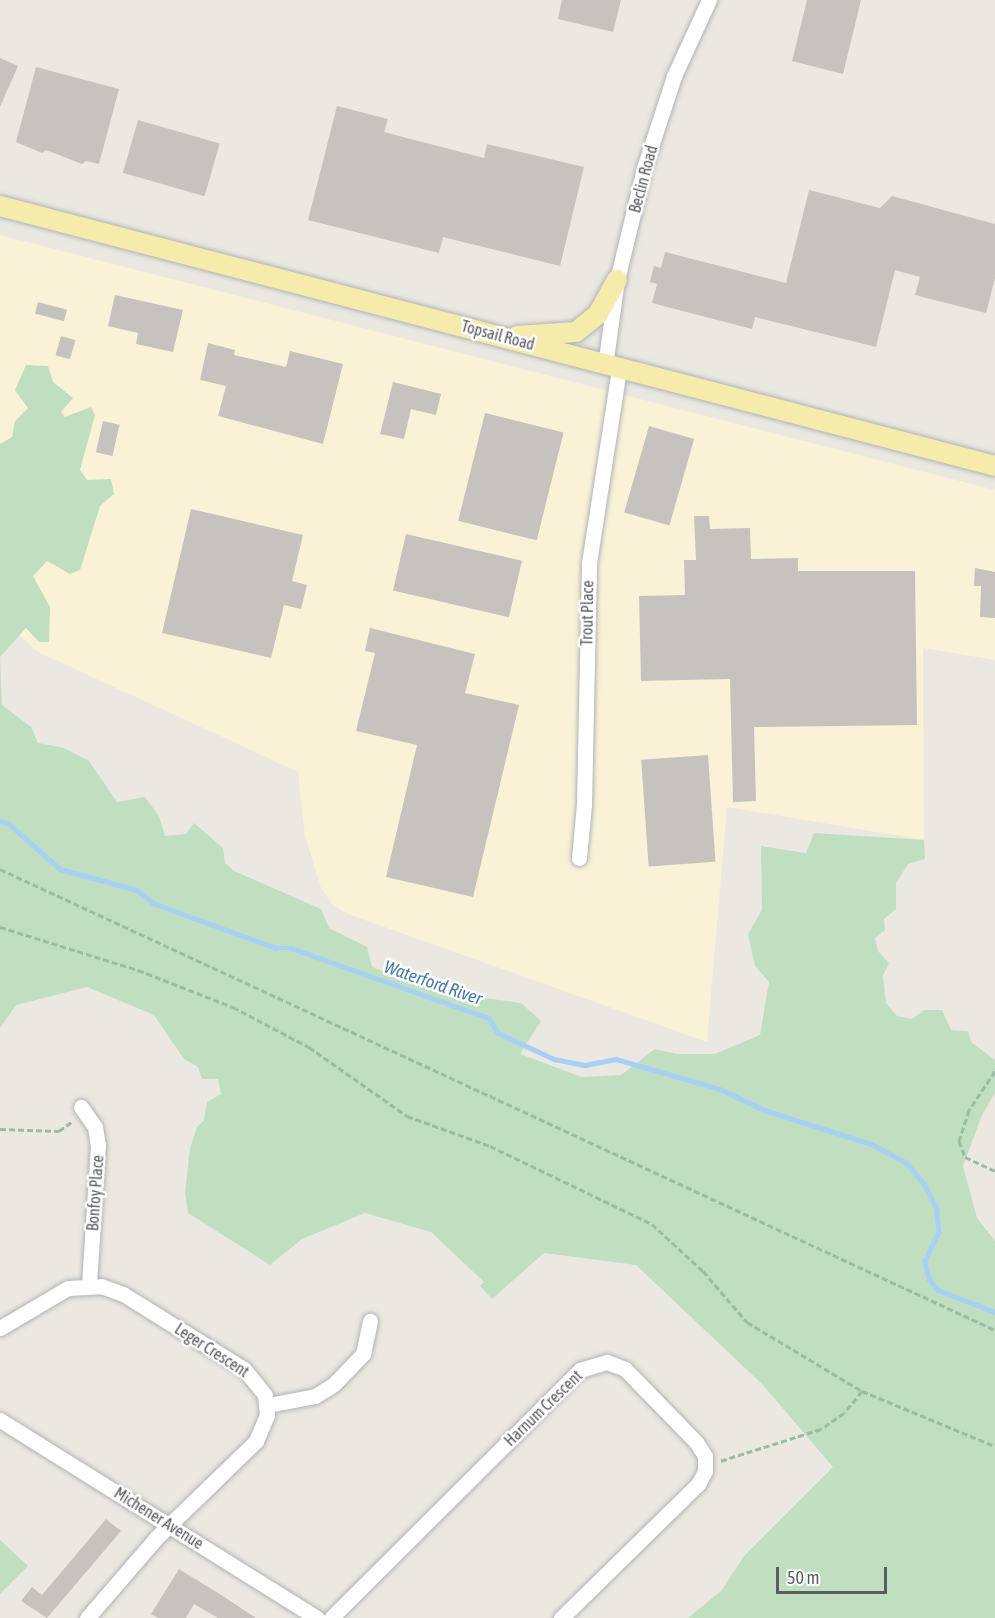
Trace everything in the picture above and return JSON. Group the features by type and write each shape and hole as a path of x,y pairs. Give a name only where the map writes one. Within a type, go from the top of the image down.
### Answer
{"main road":[{"name":"Topsail Road","path":"0,206 505,336 612,368 995,466"},
{"path":"505,336 576,332 598,314 617,280"}],"street":[{"name":"Beclin Road","path":"612,368 617,280 644,168 674,76 709,0"},
{"name":"Trout Place","path":"579,858 584,804 588,563 612,368"},
{"name":"Bonfoy Place","path":"81,1107 92,1120 98,1145 89,1285"},
{"name":"Leger Crescent","path":"0,1328 58,1292 89,1285 123,1294 244,1369 260,1385 268,1405"},
{"path":"87,1618 170,1524 256,1441 265,1425 268,1405 315,1396 334,1384 363,1354 370,1321"},
{"name":"Harnum Crescent","path":"332,1618 588,1365 607,1362 625,1369 696,1442 706,1464"},
{"name":"Michener Avenue","path":"0,1420 170,1524 317,1618"},
{"path":"561,1618 698,1484 706,1464"}],"path":[{"path":"0,868 995,1330"},
{"path":"0,927 138,970 233,1007 309,1047 407,1116 490,1146 652,1224 703,1271 747,1322 862,1391 995,1446"},
{"path":"995,1071 965,1118 959,1141 965,1156 995,1171"},
{"path":"0,1129 59,1131 72,1122 81,1107"},
{"path":"706,1464 821,1430 844,1413 862,1391"}],"shaded area":[{"path":"0,235 995,490 995,660 923,648 924,840 727,807 707,1042 348,914 332,904 321,888 305,836 298,772 38,652 0,618"}],"green space":[{"path":"26,365 48,366 53,382 73,398 61,412 65,417 91,407 95,415 80,470 87,480 111,479 114,494 100,506 80,570 70,574 47,561 33,576 50,607 49,642 39,642 26,628 0,657 0,444 12,437 15,421 28,408 15,390"},
{"path":"0,657 2,705 31,727 38,743 64,748 89,761 117,802 145,797 159,816 165,836 186,834 194,823 223,848 225,863 234,871 321,909 329,928 367,947 372,967 441,992 521,1003 541,1021 520,1054 582,1077 621,1075 655,1049 676,1054 715,1054 760,1035 769,982 755,966 748,934 762,910 761,846 806,853 814,833 924,840 925,859 908,864 896,883 896,909 884,919 885,930 875,938 878,951 889,963 883,976 886,1003 897,1016 912,1019 924,1010 942,1010 951,1030 968,1031 971,1042 995,1060 995,1093 982,1115 963,1166 977,1218 995,1241 995,1618 688,1618 722,1590 744,1556 833,1467 763,1385 636,1265 544,1253 492,1299 480,1286 484,1282 431,1232 365,1213 302,1239 270,1265 188,1213 185,1193 190,1149 197,1127 204,1120 207,1102 221,1094 218,1079 202,1079 198,1067 184,1059 154,1015 87,987 16,1005 0,1028"},
{"path":"0,1540 28,1566 0,1594"}],"building":[{"path":"562,0 621,0 613,32 558,19"},
{"path":"807,0 861,0 843,74 792,61"},
{"path":"0,58 18,66 0,107"},
{"path":"36,67 119,89 99,164 86,161 82,164 46,150 42,153 16,142"},
{"path":"337,106 388,119 384,132 484,158 487,144 584,167 560,266 443,237 439,253 308,220"},
{"path":"138,120 220,143 205,196 123,173"},
{"path":"809,190 880,208 892,196 995,224 995,278 986,313 915,295 920,277 895,270 876,347 755,317 752,329 652,303 657,284 650,282 654,266 661,268 665,252 786,283"},
{"path":"115,295 183,310 173,352 136,344 138,333 108,326"},
{"path":"38,302 67,310 64,321 35,314"},
{"path":"61,336 75,340 70,359 55,355"},
{"path":"208,343 235,350 234,355 286,367 290,351 343,364 323,444 218,416 226,386 200,380"},
{"path":"393,382 441,394 436,415 411,409 404,439 380,434"},
{"path":"485,413 564,433 537,540 458,521"},
{"path":"103,421 120,425 112,456 96,452"},
{"path":"649,426 694,439 669,525 624,513"},
{"path":"191,509 303,535 292,581 307,585 301,609 284,605 271,658 162,633"},
{"path":"694,516 709,516 710,529 750,528 751,559 798,558 798,571 915,571 917,725 754,727 756,801 733,802 730,679 641,681 639,596 685,595 684,560 696,560"},
{"path":"406,534 522,561 509,617 393,591"},
{"path":"975,568 995,572 995,618 980,617 981,586 974,586"},
{"path":"370,628 475,654 465,693 519,705 473,897 386,877 417,745 356,731 375,653 365,651"},
{"path":"708,755 715,862 649,866 641,760"},
{"path":"106,1519 121,1531 47,1618 21,1601 32,1587 42,1595"},
{"path":"179,1569 256,1618 218,1618 194,1604 186,1618 158,1618 151,1614"}],"waterway":[{"name":"Waterford River","path":"0,821 8,823 60,869 137,890 153,903 276,948 291,948 489,1018 498,1033 554,1059 585,1065 616,1059 720,1089 764,1110 871,1144 907,1163 925,1185 936,1207 939,1232 925,1261 929,1279 938,1290 995,1312"}]}
